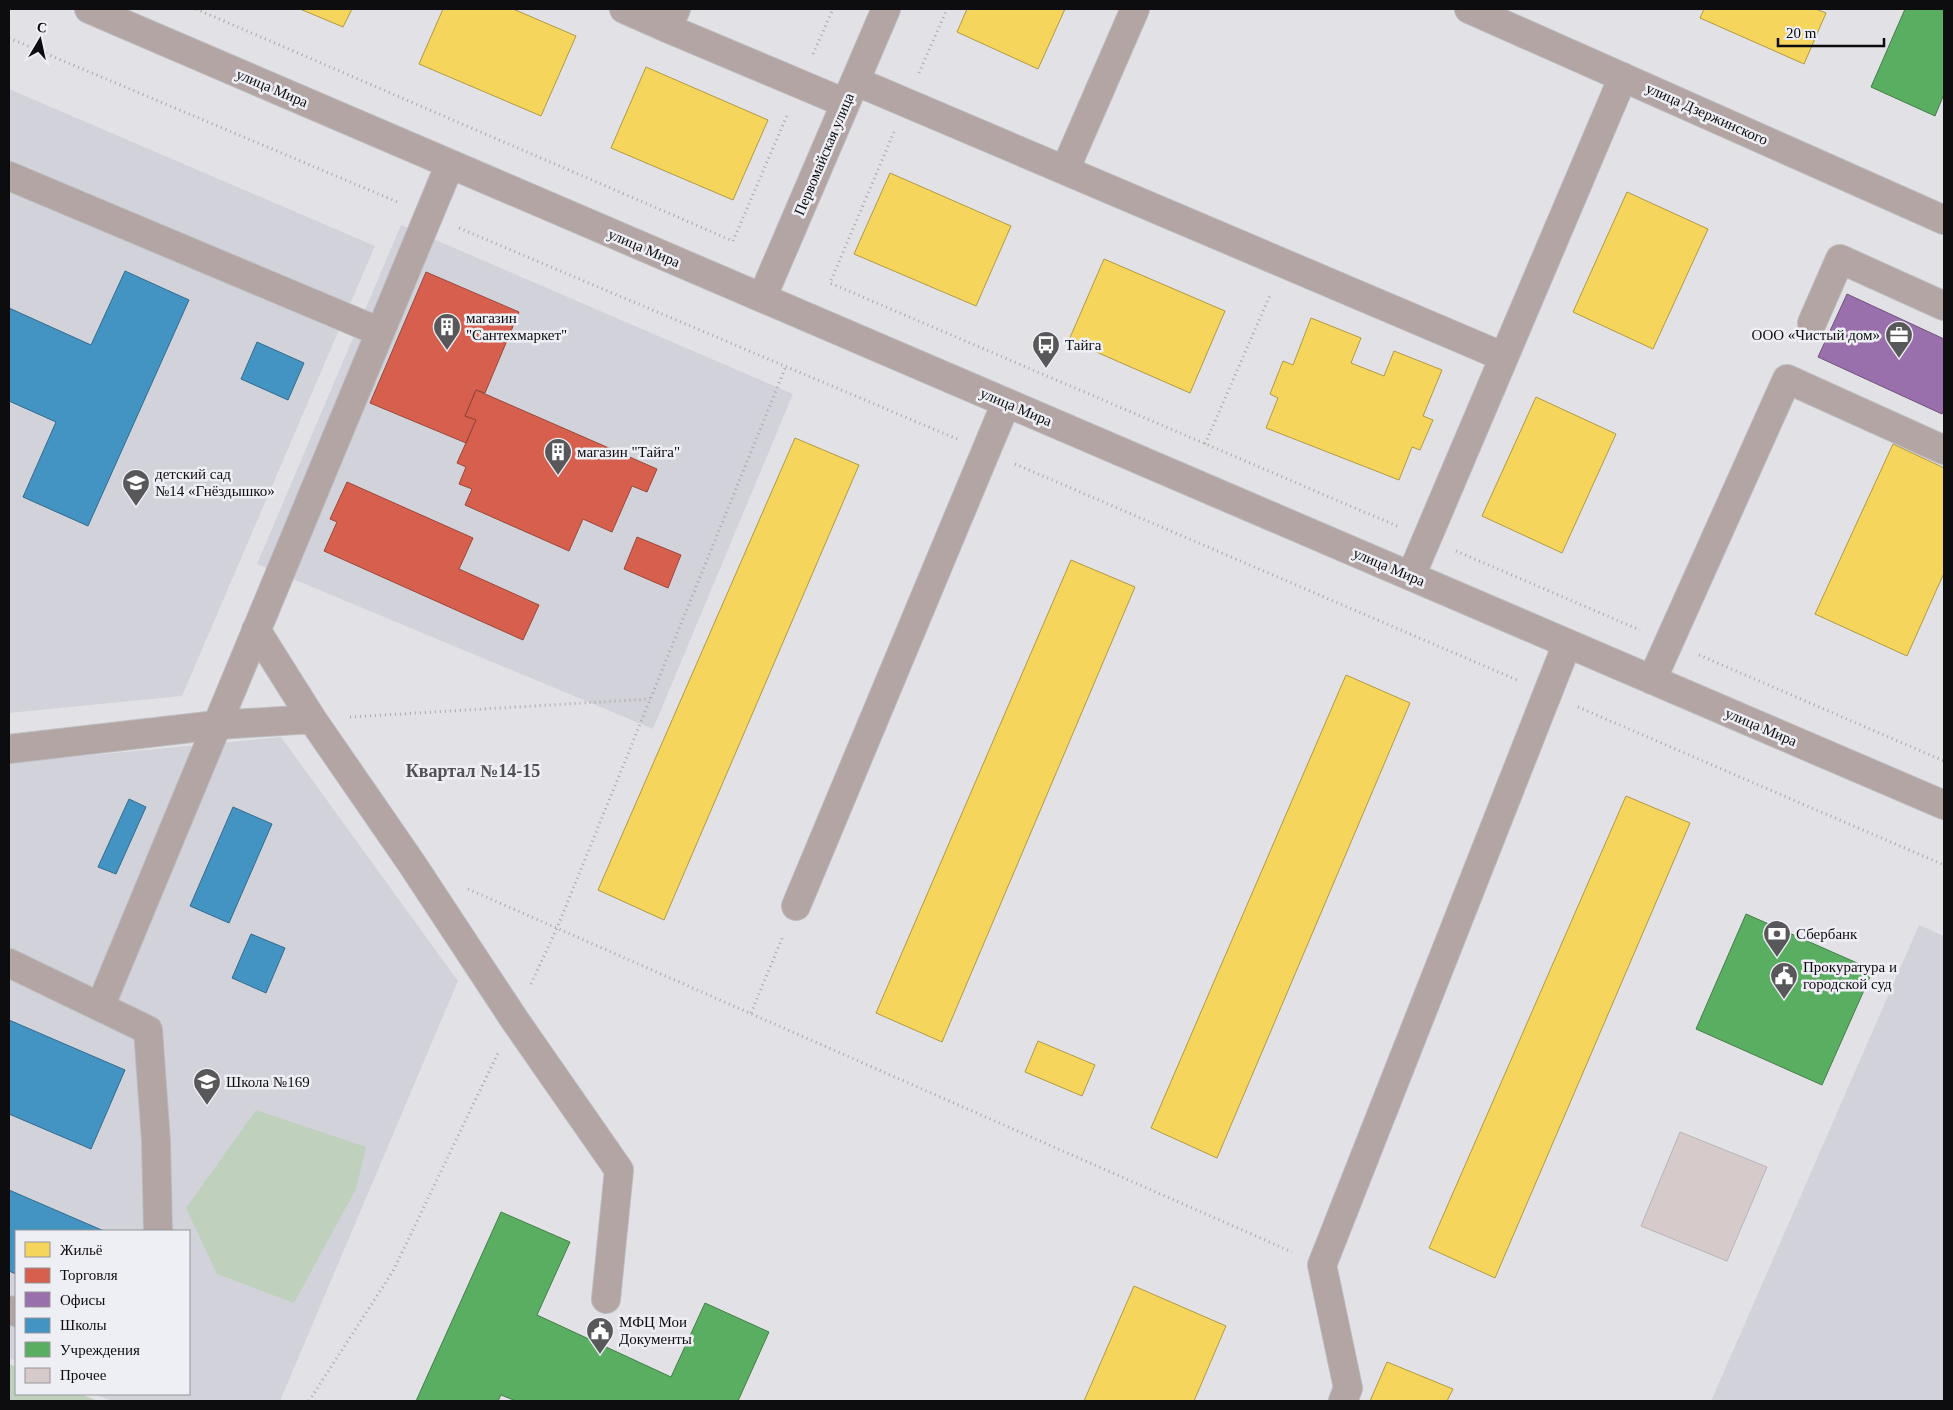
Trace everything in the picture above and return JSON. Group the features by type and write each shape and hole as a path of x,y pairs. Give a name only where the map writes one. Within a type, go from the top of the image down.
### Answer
{"street":[{"name":"улица Мира","path":"89,9 131,17 450,164 1944,805"},
{"path":"624,9 671,18 800,84 906,103 1504,357"},
{"name":"Первомайская улица","path":"762,298 886,9"},
{"path":"1064,170 1135,9"},
{"name":"улица Дзержинского","path":"1469,9 1944,220"},
{"path":"1410,576 1623,77"},
{"path":"100,1007 450,164"},
{"path":"9,176 380,332"},
{"path":"1812,323 1840,259 1944,306"},
{"path":"1652,680 1787,379 1944,450"},
{"path":"796,906 1006,403"},
{"path":"256,630 312,719 412,864 514,1019 619,1170 606,1299"},
{"path":"1342,1401 1348,1388 1322,1265 1567,644"},
{"path":"9,749 217,725 312,719"},
{"path":"9,963 148,1030 156,1141 158,1230"}],"path":[{"path":"196,9 733,241 833,9"},
{"path":"946,9 830,282 1944,761"},
{"path":"1205,444 1284,263"},
{"path":"309,1401 393,1271 557,928 786,366"},
{"path":"312,719 650,699"},
{"path":"466,888 1322,1265"},
{"path":"751,1013 796,906"}],"shaded area":[{"name":"детский сад №14 «Гнёздышко»","path":"9,89 375,246 182,696 9,713"},
{"path":"401,225 793,394 653,729 257,564"},
{"name":"Школа №169","path":"281,737 458,981 280,1401 112,1401 97,1395 190,1395 190,1230 15,1230 15,1361 9,1358 9,763"},
{"path":"1919,925 1944,936 1944,1401 1711,1401"}],"green space":[{"path":"256,1110 366,1147 356,1189 294,1303 217,1274 186,1208"},
{"path":"9,1364 15,1367 15,1395 83,1395 98,1401 9,1401"}],"building: Жильё":[{"path":"300,9 352,9 343,27"},
{"path":"443,9 513,9 576,36 541,116 419,64"},
{"path":"967,9 1065,9 1038,69 957,32"},
{"path":"1704,9 1816,9 1826,13 1804,64 1700,18"},
{"path":"646,67 768,120 733,200 611,148"},
{"path":"890,173 1011,226 976,306 854,254"},
{"path":"1627,192 1708,229 1653,349 1573,312"},
{"path":"1104,259 1225,311 1190,393 1069,340"},
{"path":"1311,318 1361,338 1351,363 1384,376 1394,351 1442,370 1423,416 1433,420 1420,450 1412,447 1399,480 1266,428 1278,398 1270,394 1283,361 1293,365"},
{"path":"1536,397 1616,434 1562,553 1482,516"},
{"path":"795,438 859,465 664,920 598,890"},
{"path":"1893,444 1944,468 1944,573 1907,656 1815,614"},
{"path":"1071,560 1135,587 942,1042 876,1013"},
{"path":"1346,675 1410,703 1217,1158 1151,1128"},
{"path":"1626,796 1690,823 1495,1278 1429,1248"},
{"path":"1038,1041 1095,1065 1082,1096 1025,1072"},
{"path":"1134,1286 1226,1326 1194,1401 1084,1401"},
{"path":"1387,1362 1453,1389 1447,1401 1370,1401"}],"building: Торговля":[{"name":"магазин \"Сантехмаркет\"","path":"426,272 519,312 485,393 476,390 465,416 476,420 466,443 370,403"},
{"name":"магазин \"Тайга\"","path":"476,390 657,469 647,492 632,486 612,532 583,519 569,551 465,505 472,489 459,484 466,467 457,463 476,420 465,416"},
{"path":"347,482 473,538 459,569 539,605 523,640 324,551 337,522 330,519"},
{"path":"637,537 681,555 668,588 624,569"}],"building: Офисы":[{"path":"1847,294 1944,339 1944,409 1942,414 1818,357"}],"building: Школы":[{"path":"125,271 189,300 88,526 23,497 56,422 9,401 9,308 91,345"},
{"path":"257,342 304,363 288,400 241,379"},
{"path":"129,799 146,807 116,874 98,867"},
{"path":"233,807 272,824 229,923 190,906"},
{"path":"251,934 285,948 266,993 232,978"},
{"path":"9,1020 125,1070 91,1149 9,1114"},
{"path":"9,1190 102,1230 15,1230 15,1274 9,1271"}],"building: Учреждения":[{"path":"1905,9 1944,9 1944,94 1935,116 1871,87"},
{"name":"Прокуратура и городской суд","path":"1746,914 1873,970 1822,1085 1696,1029"},
{"path":"501,1212 570,1242 537,1315 671,1377 705,1303 769,1332 738,1401 516,1401 501,1395 498,1401 416,1401"}],"building: Прочее":[{"path":"1680,1132 1767,1167 1727,1261 1641,1226"}],"place":[{"name":"магазин \"Сантехмаркет\"","path":"447,351"},
{"name":"ООО «Чистый дом»","path":"1899,359"},
{"name":"Тайга","path":"1046,369"},
{"name":"магазин \"Тайга\"","path":"558,476"},
{"name":"детский сад №14 «Гнёздышко»","path":"136,507"},
{"name":"Сбербанк","path":"1777,958"},
{"name":"Прокуратура и городской суд","path":"1784,1000"},
{"name":"Школа №169","path":"207,1106"},
{"name":"МФЦ Мои Документы","path":"600,1355"}],"district":[{"name":"Квартал №14-15","path":"473,771"}]}
